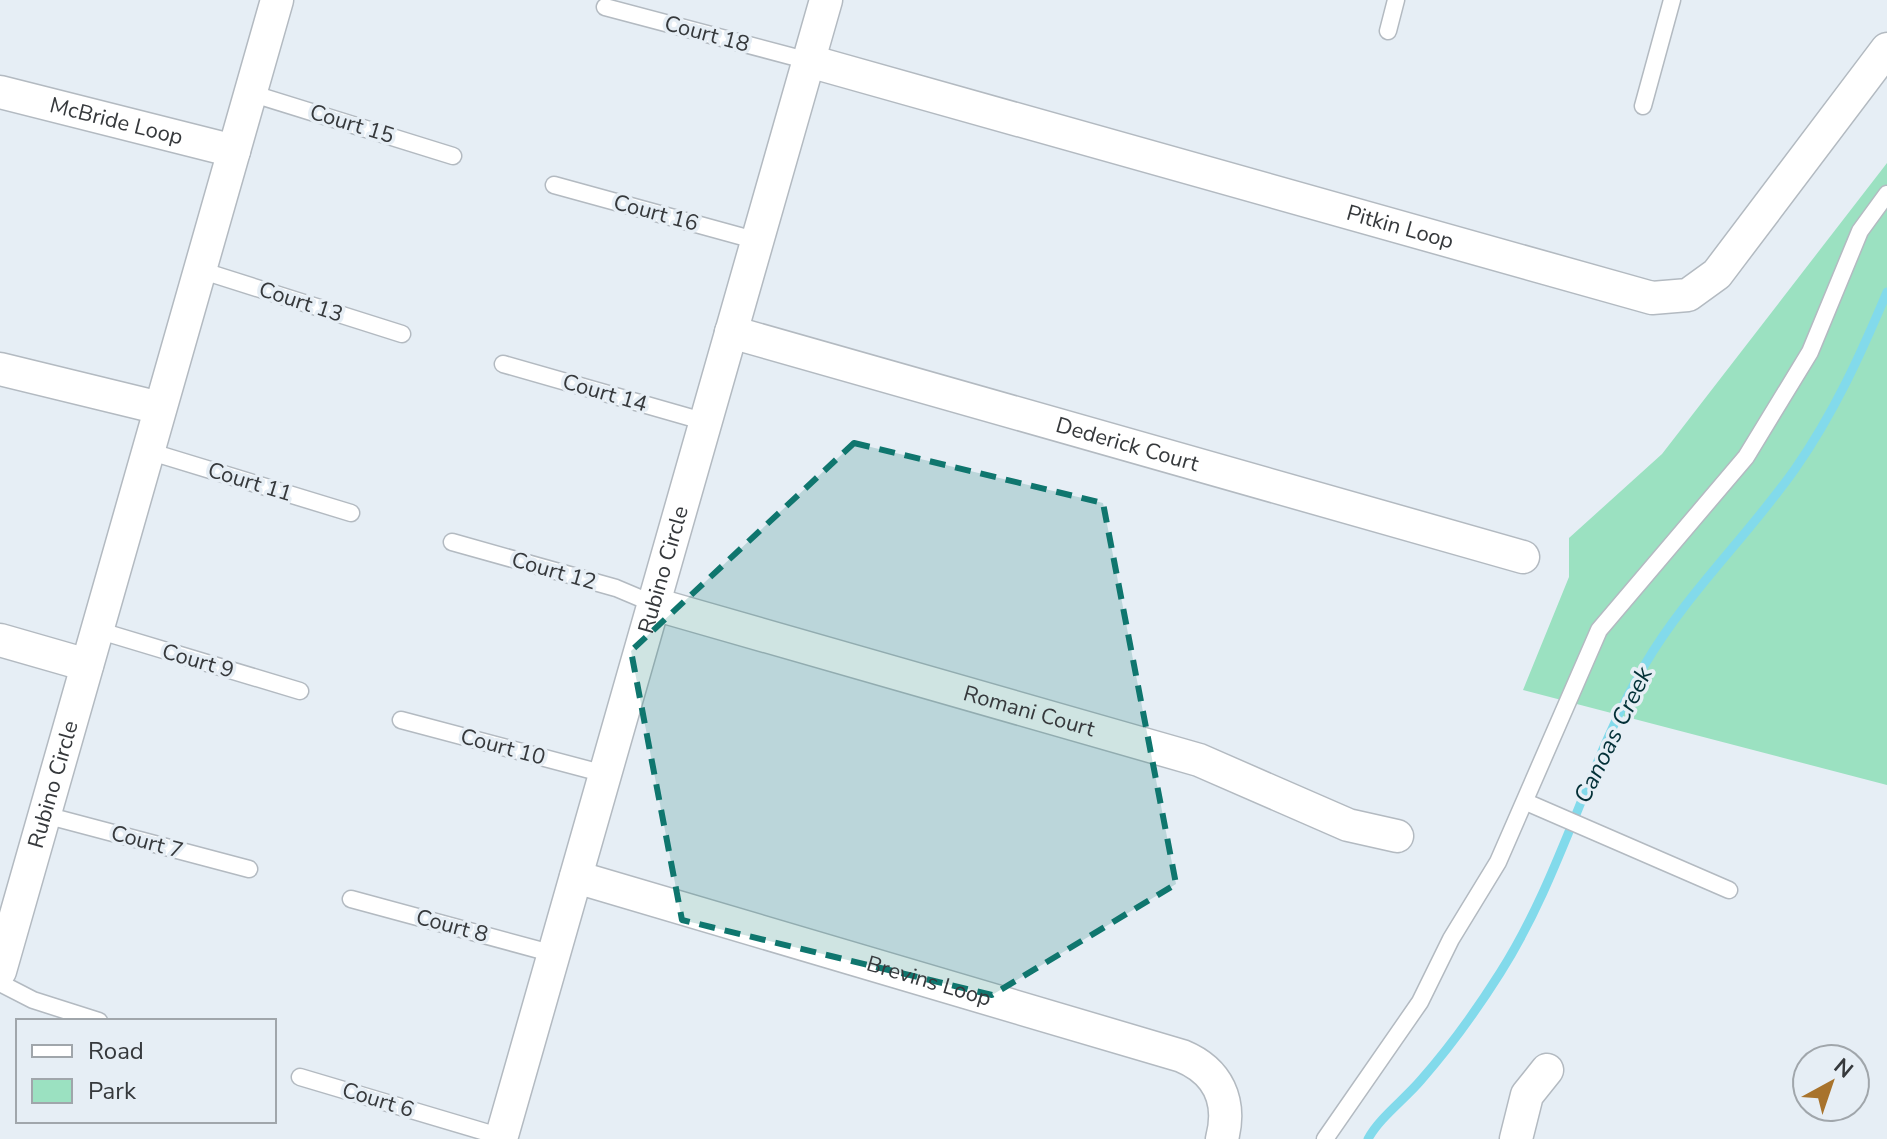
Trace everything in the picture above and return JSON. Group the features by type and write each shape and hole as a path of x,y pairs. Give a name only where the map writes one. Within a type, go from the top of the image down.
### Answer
{"street":[{"name":"Rubino Circle","path":"0,971 7,921 45,815 277,0"},
{"name":"Rubino Circle","path":"503,1138 826,0"},
{"name":"Pitkin Loop","path":"809,61 1652,298 1688,295 1717,274 1887,49"},
{"name":"McBride Loop","path":"0,92 234,151"},
{"name":"Dederick Court","path":"731,332 1523,557"},
{"path":"0,369 160,408"},
{"name":"Romani Court","path":"654,604 1199,760 1348,825 1397,836"},
{"path":"0,640 87,665"},
{"name":"Brevins Loop","path":"576,877 1197,1062 1218,1085 1226,1109 1222,1139"},
{"path":"1516,1139 1527,1095 1547,1070"}],"lane":[{"path":"1388,31 1396,0"},
{"path":"1643,106 1672,0"},
{"name":"Court 18","path":"605,7 809,61"},
{"name":"Court 15","path":"250,93 453,156"},
{"name":"Court 16","path":"554,185 758,241"},
{"path":"1325,1139 1420,1002 1451,939 1530,804 1599,630 1746,457 1810,352 1860,231 1887,194"},
{"name":"Court 13","path":"200,270 402,334"},
{"name":"Court 14","path":"503,364 706,422"},
{"name":"Court 11","path":"148,451 351,513"},
{"name":"Court 12","path":"452,542 616,588 654,604"},
{"name":"Court 9","path":"97,630 300,691"},
{"name":"Court 10","path":"401,720 605,774"},
{"path":"1530,804 1729,890"},
{"name":"Court 7","path":"45,815 249,869"},
{"name":"Court 8","path":"351,899 554,954"},
{"path":"0,983 33,1000 93,1019"},
{"name":"Court 6","path":"300,1077 503,1138"}],"highlighted area":[{"path":"854,443 1103,503 1176,884 992,995 682,920 631,651"}],"green space":[{"path":"1887,163 1887,785 1523,690 1569,577 1569,538 1662,454"}],"waterway":[{"name":"Canoas Creek","path":"1368,1139 1442,1055 1500,973 1540,898 1606,742 1644,666 1679,614 1809,448 1846,383 1887,292"}]}
